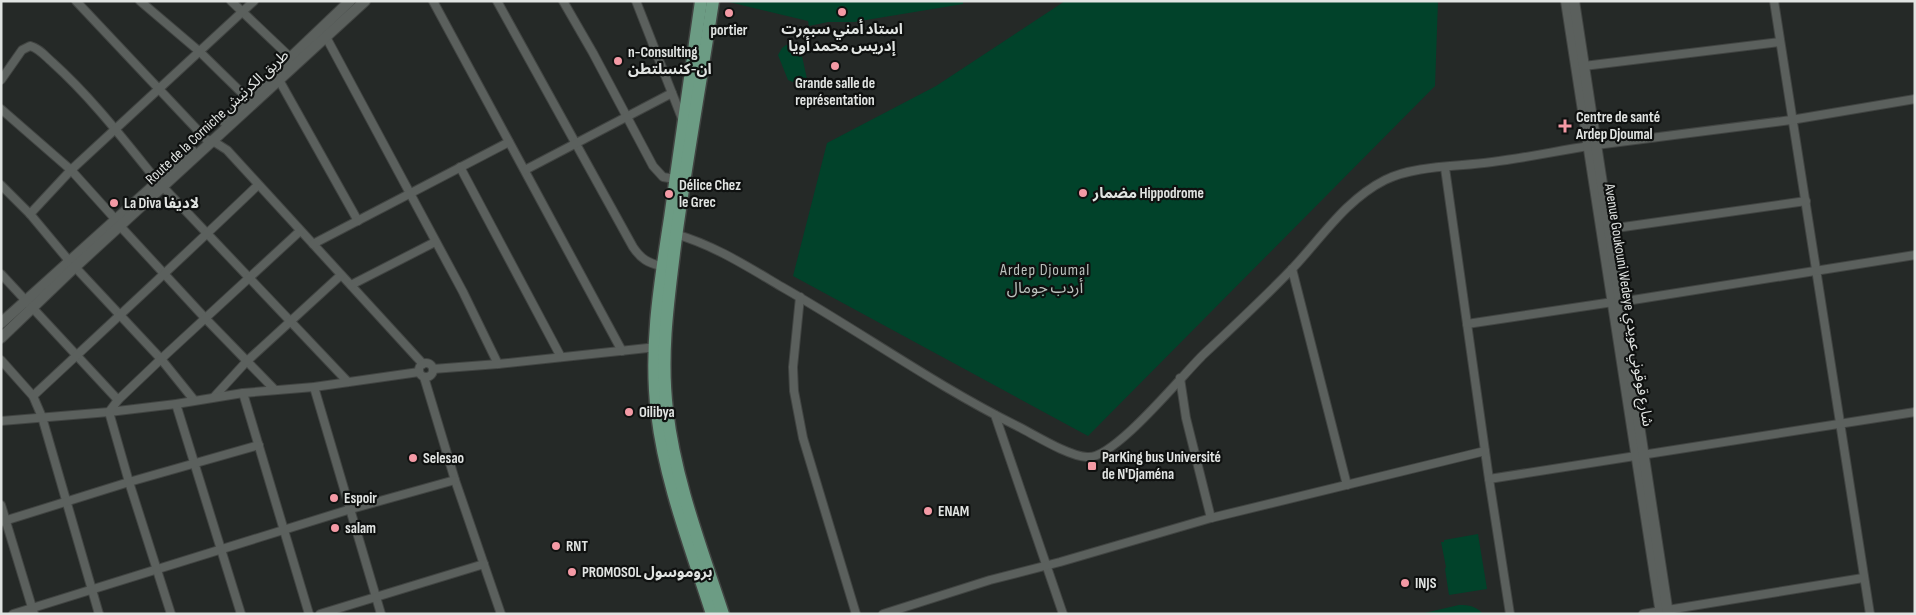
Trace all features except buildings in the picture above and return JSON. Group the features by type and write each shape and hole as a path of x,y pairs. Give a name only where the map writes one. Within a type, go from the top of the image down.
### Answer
{"main road":[{"path":"701,1 675,179 672,234 661,266 659,347 667,412 669,451 678,507 712,614"},
{"path":"659,347 672,234 713,1"},
{"path":"669,451 723,614"}],"street":[{"path":"76,1 209,140 227,150 422,364 429,364 433,369"},
{"path":"140,1 200,52 248,99"},
{"path":"231,1 291,58"},
{"path":"30,214 70,170 160,90 254,1"},
{"name":"Route de la Corniche طريق الكرنيش","path":"1,338 30,304 72,265 365,1"},
{"path":"433,1 622,351"},
{"path":"497,1 575,144 640,257 648,263 661,266"},
{"path":"563,1 657,172 662,177 675,179"},
{"path":"636,1 684,126"},
{"name":"Avenue Goukouni Wedeye شارع قوقوني عويدي","path":"1566,1 1610,229 1617,302"},
{"name":"Avenue Goukouni Wedeye شارع قوقوني عويدي","path":"1574,1 1593,146 1664,612"},
{"path":"1774,1 1791,120 1806,201 1870,614"},
{"name":"Route de la Corniche طريق الكرنيش","path":"209,140 347,2"},
{"path":"326,37 463,292 498,364"},
{"path":"1584,66 1780,42"},
{"path":"1,80 22,50 30,46 38,49 72,80 160,184 348,382"},
{"path":"279,80 358,221"},
{"path":"525,170 672,94"},
{"path":"672,234 724,253 995,415 1068,451 1086,457 1094,457 1130,431 1180,378 1292,269 1321,234 1362,194 1386,180 1419,170 1492,162 1593,146 1791,120 1915,99"},
{"path":"1,109 70,170 205,318 275,390"},
{"path":"313,244 509,142"},
{"path":"460,167 561,357"},
{"path":"1446,168 1485,452 1510,614"},
{"path":"33,396 118,315 165,274 258,184"},
{"path":"1,185 30,214 72,265 161,359 194,400"},
{"path":"1610,229 1806,201"},
{"path":"109,412 118,400 161,359 300,231"},
{"path":"350,284 435,242"},
{"path":"1467,324 1915,255"},
{"path":"1292,269 1348,485"},
{"path":"1,274 118,400"},
{"path":"214,397 246,362 341,275"},
{"path":"800,297 793,367 798,416 856,614"},
{"name":"Route de la Corniche طريق الكرنيش","path":"1,324 30,304"},
{"path":"433,369 659,347"},
{"path":"1,360 33,396 42,417 99,614"},
{"path":"422,364 420,367 455,480 501,614"},
{"path":"1,421 109,412 243,393 314,387 422,374 431,375 433,369"},
{"path":"1180,378 1186,418 1211,518"},
{"path":"314,387 381,614"},
{"path":"243,393 309,614"},
{"path":"176,404 241,614"},
{"path":"109,412 171,614"},
{"path":"1489,479 1915,412"},
{"path":"995,415 1063,614"},
{"path":"3,522 129,482 259,445"},
{"path":"883,614 990,580 1211,518 1485,452"},
{"path":"13,614 33,611 91,589 351,509 455,480"},
{"path":"1,505 3,522 33,611"},
{"path":"320,614 484,564"},
{"path":"1643,614 1863,578"}],"green space":[{"name":"استاد أمني سبورت إدريس محمد أويا","path":"725,1 963,1 963,4 854,22 828,22 809,26 808,21"},
{"name":"مضمار Hippodrome","path":"1065,1 1438,1 1435,86 1088,436 793,276 827,143 936,86"},
{"path":"786,45 800,47 807,79 805,87 788,80 778,55"},
{"path":"1478,534 1487,589 1449,595 1441,542"},
{"path":"1459,605 1472,606 1483,614 1420,614"}],"place":[{"name":"استاد أمني سبورت إدريس محمد أويا","path":"842,12"},
{"name":"portier","path":"729,13"},
{"name":"n-Consulting ان-كنسلتطن","path":"618,61"},
{"name":"Grande salle de représentation","path":"835,66"},
{"name":"Centre de santé Ardep Djoumal","path":"1565,126"},
{"name":"مضمار Hippodrome","path":"1083,193"},
{"name":"Délice Chez le Grec","path":"669,194"},
{"name":"La Diva لاديفا","path":"114,203"},
{"name":"Oilibya","path":"629,412"},
{"name":"Selesao","path":"413,458"},
{"name":"ParKing bus Université de N'Djaména","path":"1092,466"},
{"name":"Espoir","path":"334,498"},
{"name":"ENAM","path":"928,511"},
{"name":"salam","path":"335,528"},
{"name":"RNT","path":"556,546"},
{"name":"PROMOSOL بروموسول","path":"572,572"},
{"name":"INJS","path":"1405,583"}],"district":[{"name":"Ardep Djoumal أردب جومال","path":"1045,278"}]}
